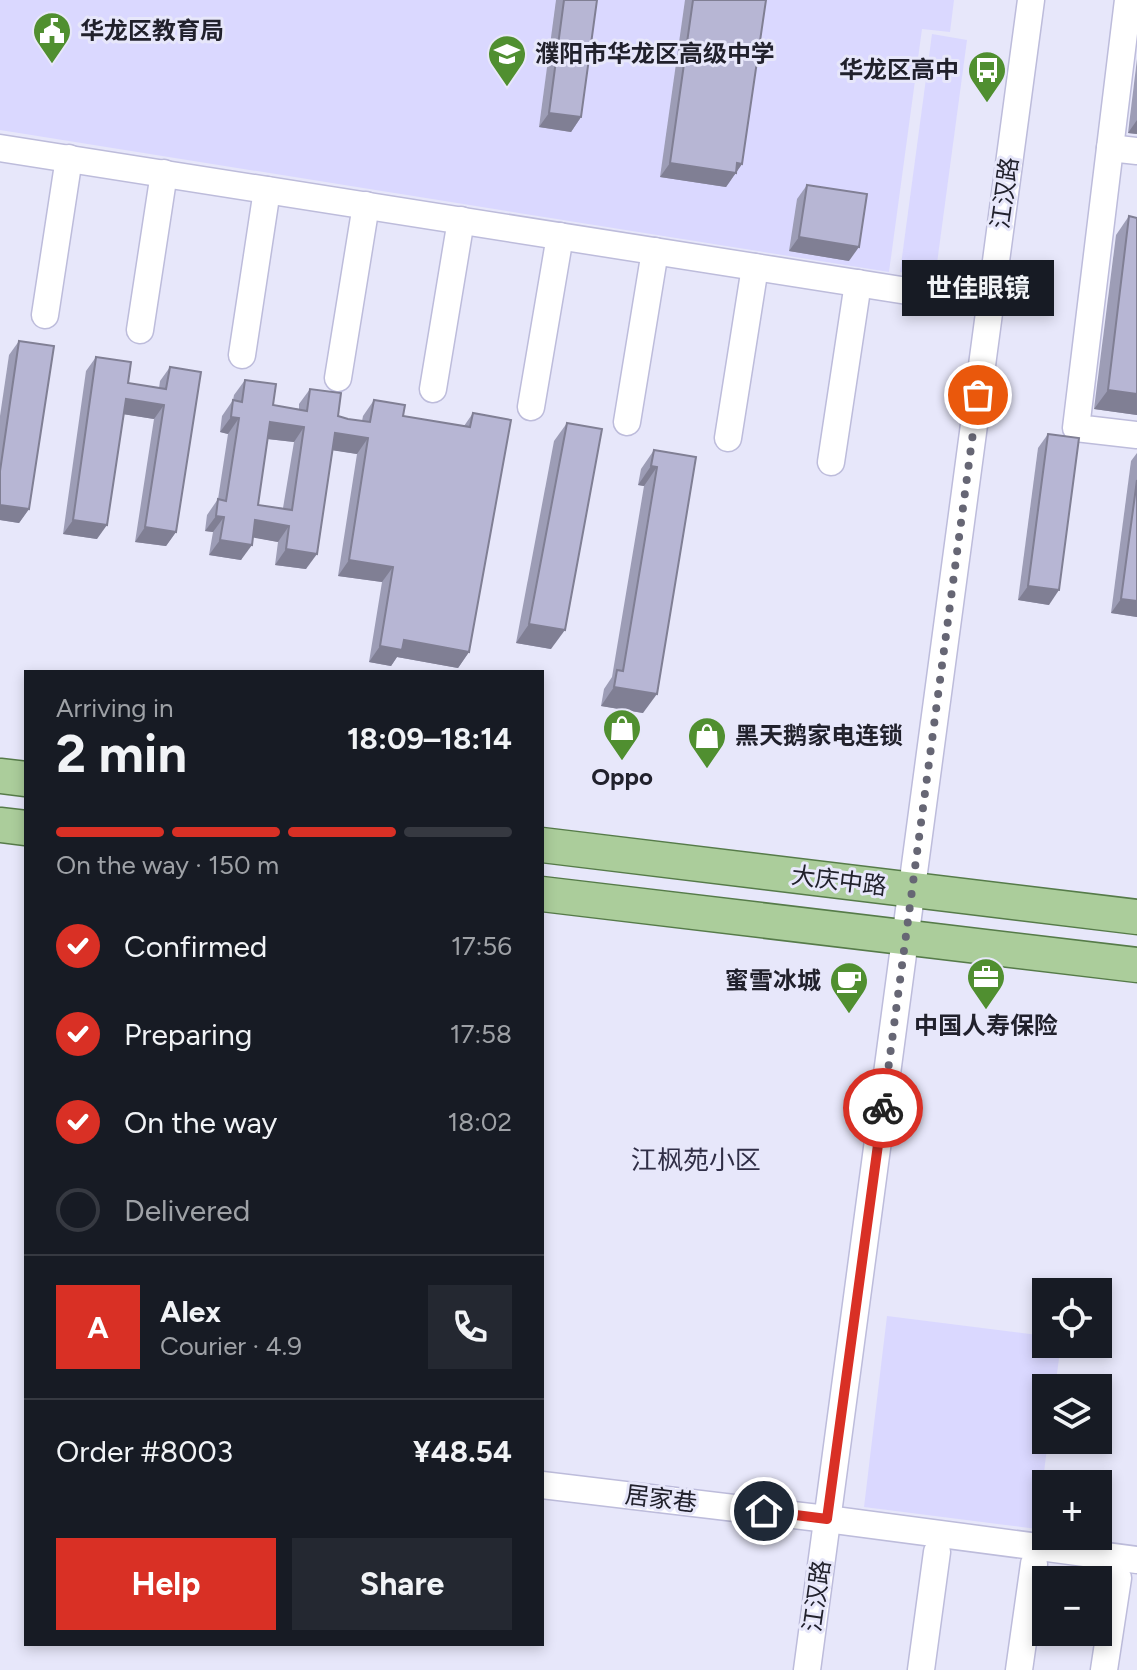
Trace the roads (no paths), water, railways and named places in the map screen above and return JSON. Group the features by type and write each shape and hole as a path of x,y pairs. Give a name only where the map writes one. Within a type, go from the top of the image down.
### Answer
{"main road":[{"path":"0,776 24,779"},
{"path":"0,825 24,828"},
{"name":"大庆中路","path":"544,845 1137,917"},
{"name":"大庆中路","path":"544,894 1137,965"}],"street":[{"name":"江汉路","path":"807,1670 1031,0"},
{"path":"1128,0 1076,428 1137,435"},
{"path":"0,148 990,304"},
{"path":"1110,148 1137,151"},
{"path":"45,315 69,158"},
{"path":"140,330 164,173"},
{"path":"242,355 267,190"},
{"path":"338,378 366,205"},
{"path":"433,389 461,220"},
{"path":"531,407 560,236"},
{"path":"627,422 655,251"},
{"path":"728,438 755,267"},
{"path":"831,462 858,283"},
{"name":"居家巷","path":"544,1485 827,1519 1127,1569"},
{"path":"921,1670 937,1552"},
{"path":"1019,1670 1034,1564"},
{"path":"1104,1670 1127,1569"}],"place":[{"name":"华龙区教育局","path":"52,65"},
{"name":"濮阳市华龙区高级中学","path":"507,88"},
{"name":"华龙区高中","path":"987,104"},
{"name":"世佳眼镜","path":"978,395"},
{"name":"Oppo","path":"622,762"},
{"name":"黑天鹅家电连锁","path":"707,770"},
{"name":"中国人寿保险","path":"986,1011"},
{"name":"蜜雪冰城","path":"849,1015"}],"district":[{"name":"江枫苑小区","path":"696,1160"}]}
